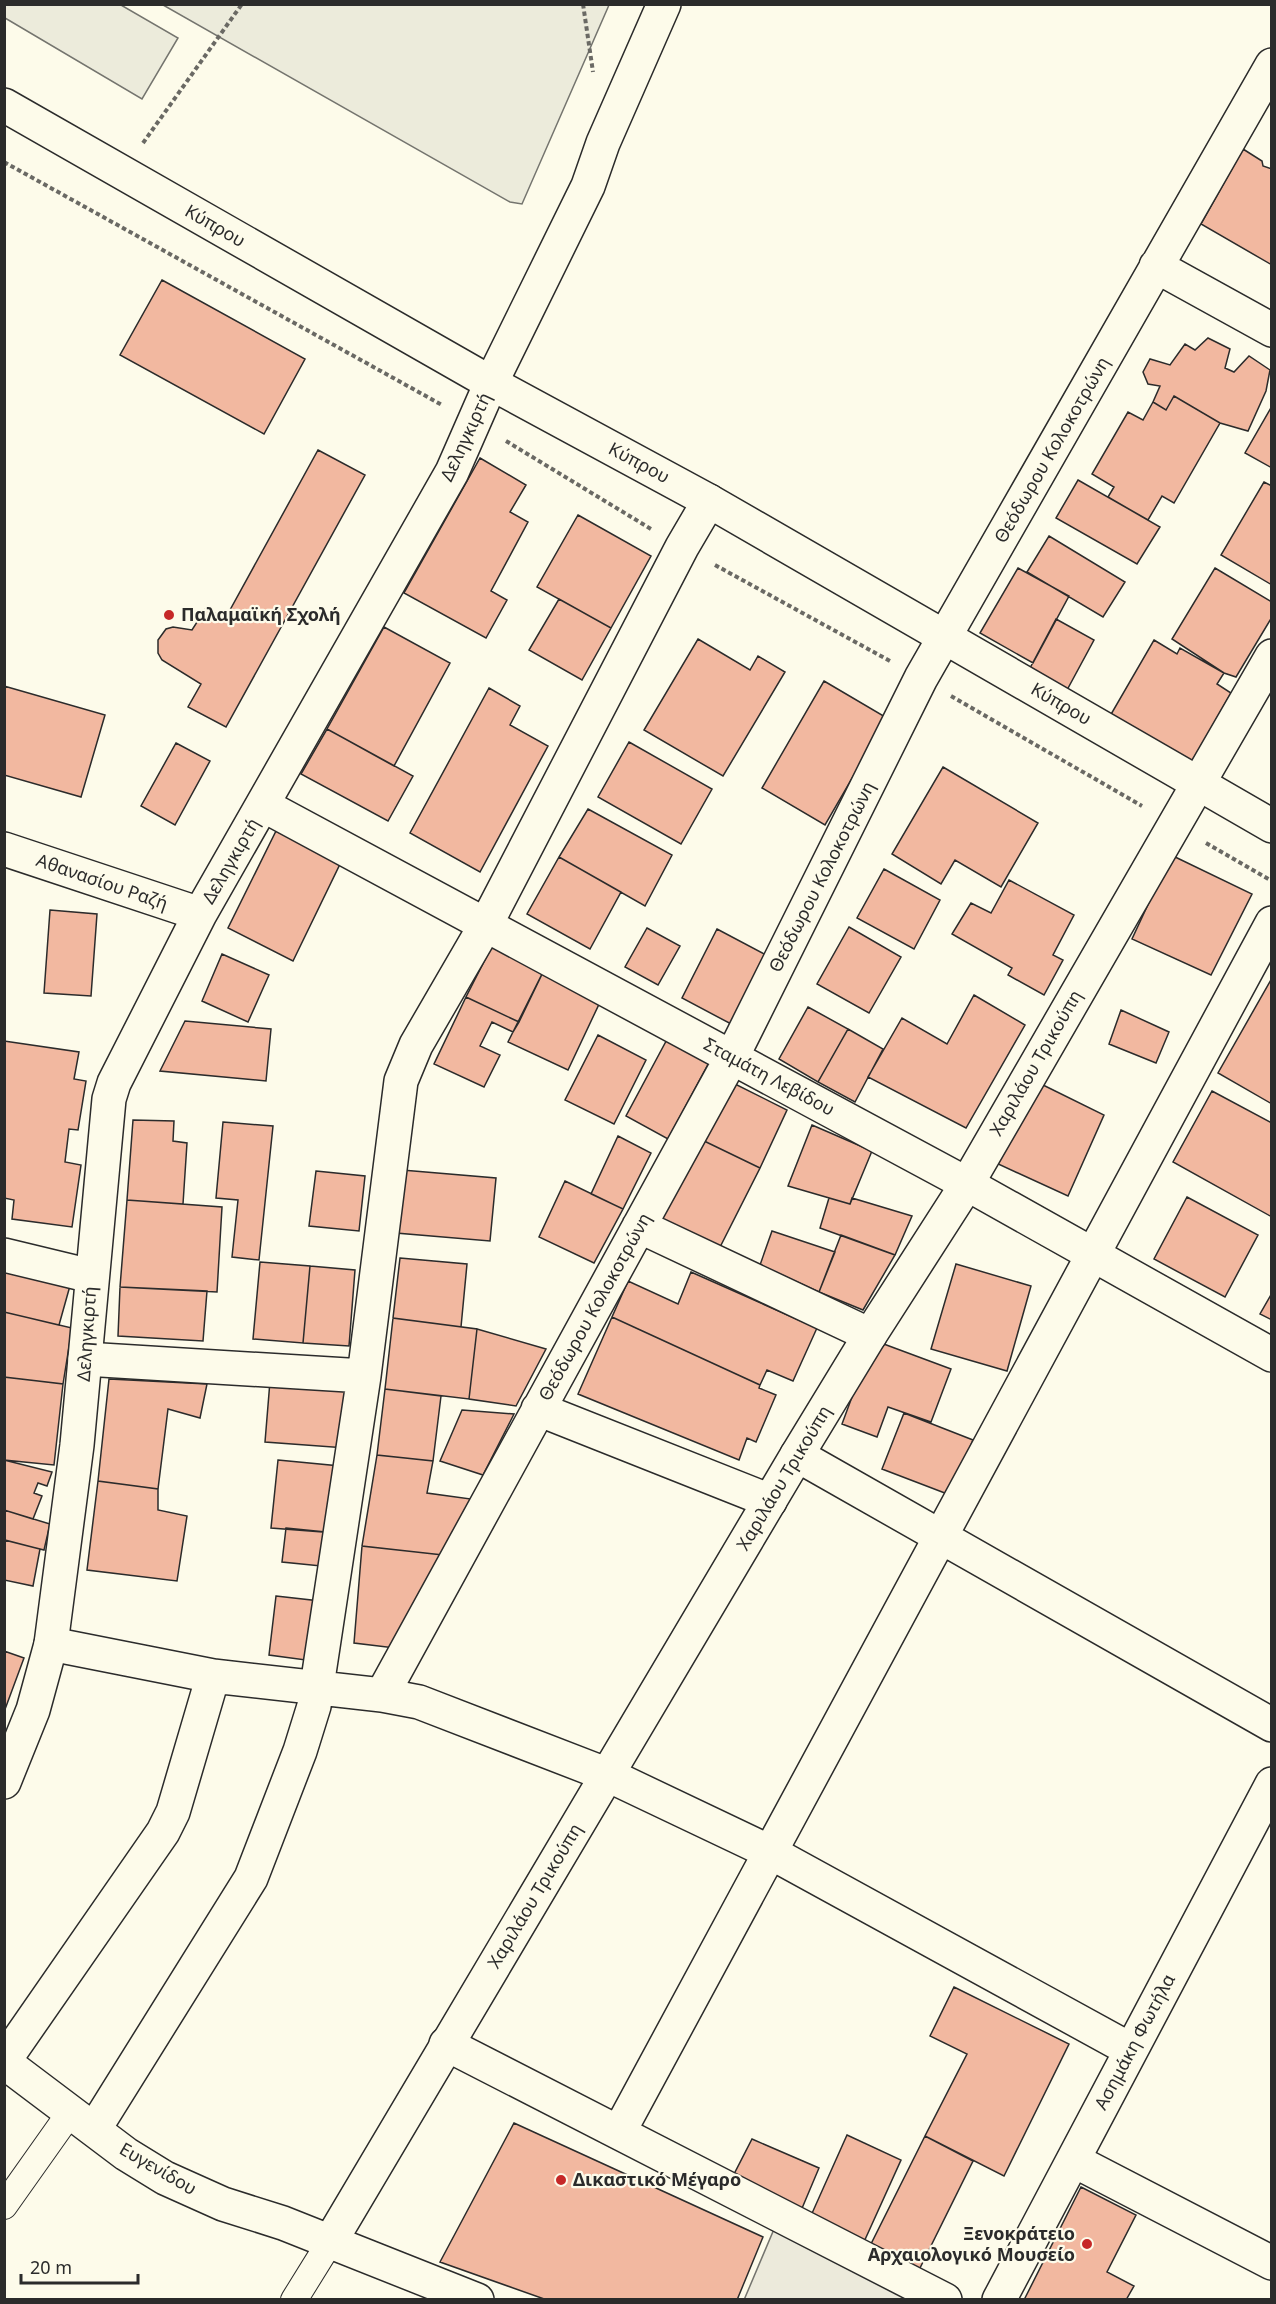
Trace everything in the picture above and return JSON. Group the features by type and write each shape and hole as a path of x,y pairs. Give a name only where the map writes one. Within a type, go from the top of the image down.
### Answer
{"street":[{"name":"Δεληγκιρτή","path":"8,1764 51,1644 73,1485 91,1276 111,1091 200,914 452,472 491,383 588,186 603,143 664,4"},
{"name":"Θεόδωρου Κολοκοτρώνη","path":"382,1695 732,1057 921,678 1272,65"},
{"name":"Κύπρου","path":"4,105 491,383 709,501 1272,826"},
{"path":"1156,266 1272,330"},
{"path":"4,2206 83,2119 233,1911 251,1878 300,1751 318,1687 364,1376 401,1081 416,1045 485,926 682,547 709,501"},
{"name":"Χαριλάου Τρικούπη","path":"294,2300 797,1455 870,1335 967,1184 1272,656"},
{"name":"Σταμάτη Λεβίδου","path":"263,805 967,1184 1272,1355"},
{"name":"Αθανασίου Ραζή","path":"4,849 200,914"},
{"path":"619,2132 1272,922"},
{"path":"639,1226 870,1335"},
{"path":"4,1255 91,1276"},
{"path":"85,1359 364,1376"},
{"path":"538,1409 770,1501"},
{"path":"797,1455 1272,1725"},
{"path":"51,1644 213,1676 382,1695 419,1702 608,1776 770,1852 1131,2050"},
{"path":"4,2061 86,1946 168,1822 176,1804 213,1676"},
{"name":"Ασημάκη Φωτήλα","path":"999,2300 1272,1784"},
{"path":"446,2044 945,2300"},
{"name":"Ευγενίδου","path":"4,2061 126,2154 191,2190 477,2300"},
{"path":"1073,2160 1272,2263"}],"path":[{"path":"121,173 242,4"},
{"path":"4,162 475,423 682,547 921,678 1272,881"}],"shaded area":[{"path":"5,4 121,5 178,38 142,99 5,18"},
{"path":"163,5 609,5 522,204 510,202"},
{"path":"780,2215 945,2300 744,2300"}],"building":[{"path":"1243,149 1262,161 1263,166 1272,169 1272,265 1201,224"},
{"path":"162,280 305,359 264,434 120,355"},
{"path":"1208,338 1230,349 1225,368 1234,372 1249,356 1270,370 1266,391 1248,431 1220,423 1174,396 1166,410 1153,402 1160,386 1148,384 1143,372 1150,359 1170,365 1185,344 1195,350"},
{"path":"1174,396 1220,423 1174,503 1162,496 1148,520 1108,497 1114,487 1092,474 1128,412 1143,420 1153,402 1166,410"},
{"path":"1272,406 1272,468 1245,453"},
{"path":"318,450 365,475 226,727 188,707 201,684 162,660 158,653 158,640 166,629 173,627 192,630 206,608 225,619"},
{"path":"480,458 526,485 510,512 528,522 491,591 507,600 486,638 404,593"},
{"path":"1078,480 1160,527 1137,564 1056,518"},
{"path":"1264,482 1272,486 1272,585 1221,555"},
{"path":"578,515 651,556 611,628 537,587"},
{"path":"1049,536 1125,582 1103,617 1027,572"},
{"path":"1018,568 1069,596 1033,663 980,633"},
{"path":"1215,568 1272,602 1272,617 1236,677 1224,673 1172,639"},
{"path":"559,599 611,628 582,680 529,650"},
{"path":"1056,619 1094,640 1067,690 1029,670"},
{"path":"384,627 450,663 394,766 327,729"},
{"path":"698,639 750,670 758,656 785,672 723,776 644,730"},
{"path":"1154,640 1177,654 1180,648 1224,673 1217,684 1231,693 1192,762 1110,716"},
{"path":"824,681 887,718 825,825 762,788"},
{"path":"4,686 105,715 81,797 4,775"},
{"path":"489,688 520,706 510,725 548,746 480,872 410,833"},
{"path":"327,729 413,776 388,821 301,774"},
{"path":"629,742 712,789 681,844 598,797"},
{"path":"176,743 210,761 175,825 141,806"},
{"path":"943,767 1038,823 1001,887 955,860 941,884 892,854"},
{"path":"588,809 672,855 645,906 559,857"},
{"path":"276,831 341,862 293,961 228,928"},
{"path":"1171,855 1252,894 1211,975 1132,939"},
{"path":"559,857 621,892 590,949 527,914"},
{"path":"884,869 940,900 914,949 857,918"},
{"path":"1009,880 1074,915 1053,955 1063,960 1044,995 1008,975 1012,968 952,934 971,903 991,913"},
{"path":"50,910 97,914 91,996 44,993"},
{"path":"849,927 901,957 869,1013 817,984"},
{"path":"647,928 680,946 658,985 625,967"},
{"path":"717,929 768,956 733,1025 682,998"},
{"path":"493,944 544,970 519,1022 466,997"},
{"path":"222,954 269,975 248,1022 202,1001"},
{"path":"544,970 601,1000 568,1070 508,1042"},
{"path":"1272,978 1272,1104 1218,1073"},
{"path":"974,995 1025,1025 966,1128 868,1077 902,1018 947,1044"},
{"path":"466,997 519,1022 513,1032 492,1022 480,1046 500,1055 484,1087 434,1064"},
{"path":"808,1007 848,1029 818,1082 779,1059"},
{"path":"1121,1010 1169,1032 1156,1063 1109,1044"},
{"path":"185,1021 271,1029 266,1081 160,1071"},
{"path":"848,1029 883,1049 855,1102 818,1082"},
{"path":"671,1032 713,1055 668,1139 626,1116"},
{"path":"598,1035 646,1060 614,1124 565,1100"},
{"path":"4,1041 79,1052 74,1079 86,1081 78,1130 69,1129 65,1162 81,1165 72,1227 12,1219 14,1200 4,1198"},
{"path":"729,1081 787,1110 760,1168 700,1139"},
{"path":"1041,1084 1104,1115 1068,1196 996,1163"},
{"path":"1212,1091 1272,1123 1272,1217 1173,1162"},
{"path":"133,1120 174,1121 173,1141 187,1143 183,1204 127,1200"},
{"path":"223,1122 273,1126 259,1260 232,1257 238,1200 216,1198"},
{"path":"812,1125 872,1151 850,1204 788,1186"},
{"path":"618,1136 651,1153 623,1209 591,1194"},
{"path":"700,1139 760,1168 716,1255 657,1226"},
{"path":"402,1170 496,1178 490,1241 396,1233"},
{"path":"316,1171 365,1176 359,1231 309,1226"},
{"path":"565,1181 623,1209 594,1263 539,1237"},
{"path":"1187,1197 1258,1235 1225,1297 1154,1259"},
{"path":"829,1198 850,1204 852,1198 912,1216 895,1255 820,1228"},
{"path":"127,1200 222,1207 217,1292 120,1287"},
{"path":"772,1231 835,1252 819,1292 760,1265"},
{"path":"841,1235 895,1255 863,1310 819,1292"},
{"path":"4,1258 73,1275 59,1325 4,1312"},
{"path":"400,1258 467,1264 461,1327 393,1318"},
{"path":"260,1262 310,1266 303,1343 253,1339"},
{"path":"956,1264 1031,1286 1007,1371 931,1349"},
{"path":"310,1266 355,1270 349,1346 303,1343"},
{"path":"691,1272 817,1328 793,1381 767,1370 760,1385 612,1317 628,1281 678,1304"},
{"path":"120,1287 207,1291 203,1341 118,1336"},
{"path":"1272,1293 1272,1320 1260,1314"},
{"path":"4,1312 72,1328 63,1384 4,1377"},
{"path":"612,1317 760,1385 759,1388 776,1395 756,1442 747,1438 739,1460 578,1394"},
{"path":"393,1318 477,1329 469,1399 385,1389"},
{"path":"477,1329 546,1349 516,1406 469,1399"},
{"path":"873,1340 951,1369 931,1422 888,1407 877,1437 842,1424"},
{"path":"4,1377 63,1384 54,1465 4,1460"},
{"path":"109,1379 207,1384 200,1418 168,1409 158,1489 98,1481"},
{"path":"270,1381 351,1386 346,1448 265,1442"},
{"path":"385,1389 441,1396 433,1461 377,1455"},
{"path":"462,1410 514,1414 483,1475 440,1461"},
{"path":"904,1413 973,1440 950,1495 882,1469"},
{"path":"377,1455 433,1461 427,1493 471,1499 443,1555 362,1546"},
{"path":"4,1460 52,1472 47,1486 38,1483 34,1493 42,1496 33,1519 4,1510"},
{"path":"278,1460 340,1466 335,1533 271,1528"},
{"path":"98,1481 158,1489 158,1510 187,1516 177,1581 87,1570"},
{"path":"4,1510 50,1524 44,1550 4,1540"},
{"path":"286,1528 335,1533 331,1567 282,1562"},
{"path":"5,1540 40,1549 33,1586 4,1580"},
{"path":"362,1546 443,1555 395,1648 354,1643"},
{"path":"276,1596 320,1601 313,1661 269,1655"},
{"path":"4,1651 24,1658 4,1712"},
{"path":"954,1987 1069,2044 1004,2176 925,2136 967,2054 930,2036"},
{"name":"Δικαστικό Μέγαρο","path":"514,2123 763,2237 737,2300 547,2300 440,2262"},
{"path":"847,2135 901,2160 863,2244 809,2220"},
{"path":"925,2136 973,2161 917,2274 868,2250"},
{"path":"752,2139 819,2168 800,2213 730,2182"},
{"name":"Ξενοκράτειο Αρχαιολογικό Μουσείο","path":"1081,2187 1136,2215 1107,2272 1134,2286 1126,2300 1024,2300"}],"place":[{"name":"Παλαμαϊκή Σχολή","path":"169,615"},
{"name":"Δικαστικό Μέγαρο","path":"561,2180"},
{"name":"Ξενοκράτειο Αρχαιολογικό Μουσείο","path":"1087,2244"}]}
